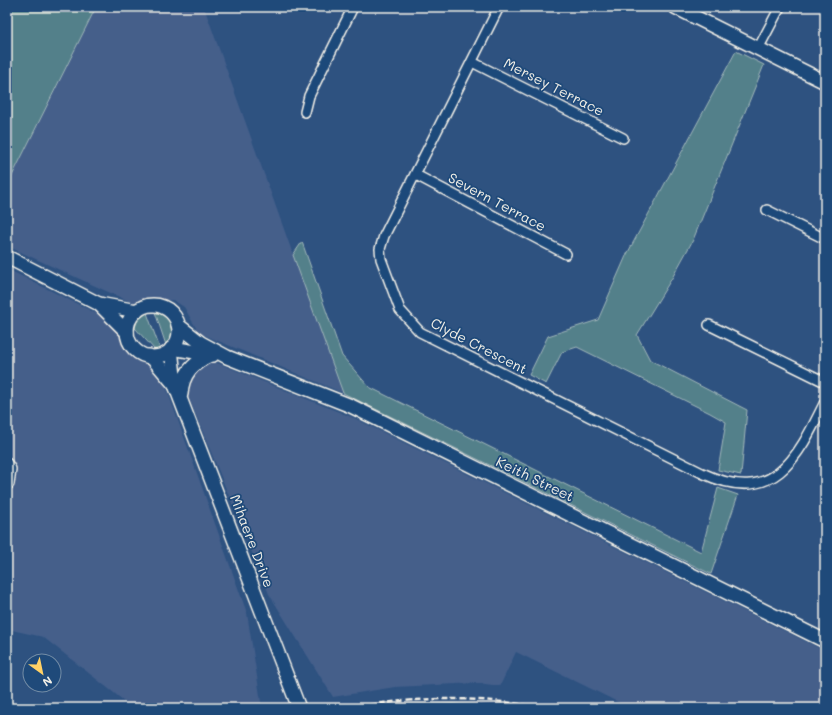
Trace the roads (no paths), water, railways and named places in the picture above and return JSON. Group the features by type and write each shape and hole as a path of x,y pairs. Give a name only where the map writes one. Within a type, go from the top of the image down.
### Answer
{"main road":[{"path":"675,7 825,82"},
{"path":"7,257 99,304 137,311"},
{"path":"99,304 127,332"},
{"path":"148,306 162,307 173,314 178,325 178,338 172,349 165,354 149,356 136,351 128,339 127,332 130,320 137,311 148,306"},
{"name":"Keith Street","path":"178,325 201,343 227,357 351,406 825,641"},
{"name":"Keith Street","path":"172,349 227,357"},
{"name":"Mihaere Drive","path":"172,349 175,385 180,400 297,704"},
{"path":"180,400 183,381 187,371 199,360 210,355"},
{"name":"Mihaere Drive","path":"149,356 175,385"}],"street":[{"path":"305,112 309,96 352,7"},
{"name":"Clyde Crescent","path":"499,7 416,175 390,223 380,249 382,264 400,310 420,332 702,473 727,484 751,484 766,480 777,475 787,467 801,449 825,402"},
{"path":"758,49 780,7"},
{"name":"Mersey Terrace","path":"472,62 623,138"},
{"name":"Severn Terrace","path":"416,175 566,254"},
{"path":"767,210 825,239"},
{"path":"709,325 825,382"},
{"path":"7,463 11,469 9,484"}],"waterway":[{"path":"710,12 712,7"}],"railway":[{"path":"353,708 400,701 448,699 495,701 542,708"}]}
